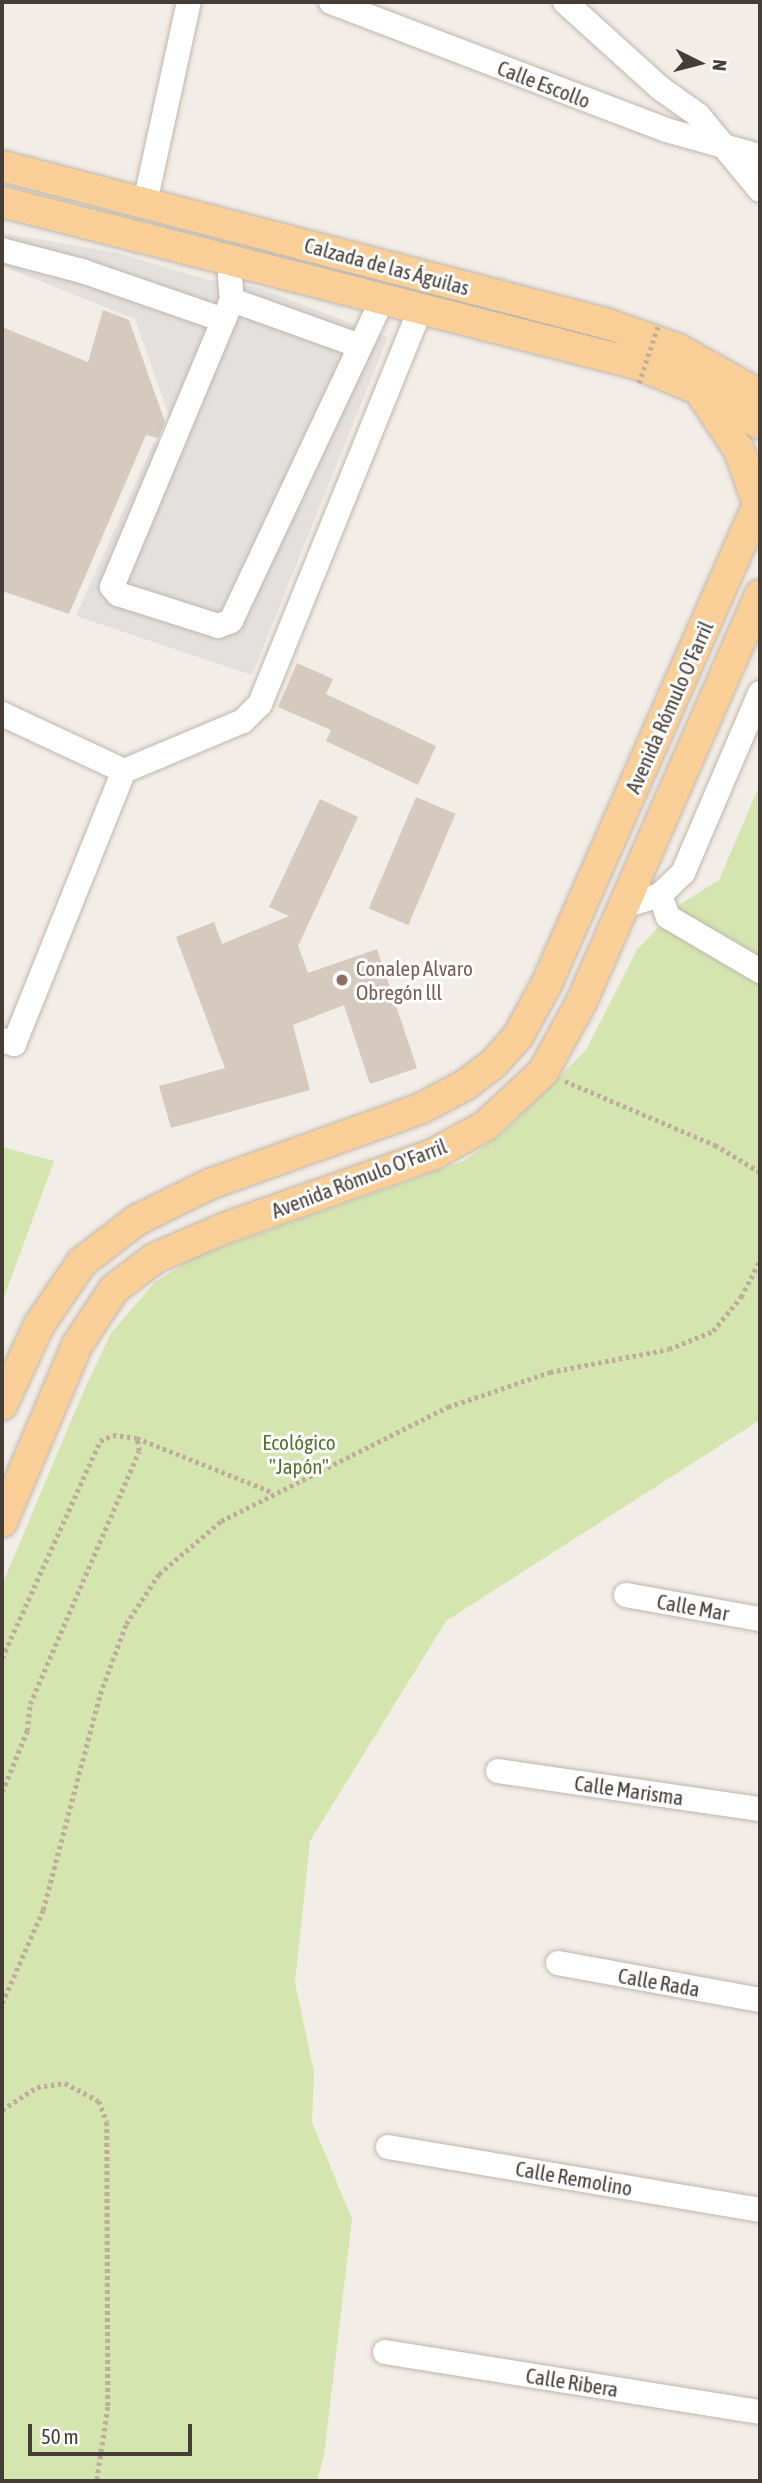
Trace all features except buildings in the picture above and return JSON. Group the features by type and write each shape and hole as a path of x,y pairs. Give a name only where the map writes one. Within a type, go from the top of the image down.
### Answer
{"main road":[{"name":"Calzada de las Águilas","path":"2,166 608,324 678,349 760,395"},
{"name":"Calzada de las Águilas","path":"2,202 637,364 697,389 760,424"},
{"path":"697,389 739,450 759,502"},
{"name":"Avenida Rómulo O'Farril","path":"2,1405 39,1325 82,1262 137,1220 210,1184 420,1108 465,1085 493,1063 518,1036 547,983 749,554 759,502"},
{"name":"Avenida Rómulo O'Farril","path":"2,1522 78,1345 114,1289 155,1258 213,1233 434,1154 485,1126 543,1072 565,1038 760,595"}],"street":[{"path":"145,203 189,2"},
{"name":"Calle Escollo","path":"331,2 666,130 760,156"},
{"path":"565,2 603,40 698,115 718,144 760,190"},
{"path":"2,250 360,346"},
{"path":"229,261 228,310 112,587 118,594 218,626 231,621 382,300"},
{"path":"2,1040 14,1044 124,771 243,721 260,704 420,310"},
{"path":"624,906 660,895 683,873 760,693"},
{"path":"2,714 124,771"},
{"path":"660,895 668,917 760,971"},
{"name":"Calle Mar","path":"626,1595 760,1619"},
{"name":"Calle Marisma","path":"498,1771 760,1809"},
{"name":"Calle Rada","path":"558,1964 760,2000"},
{"name":"Calle Remolino","path":"388,2147 760,2210"},
{"name":"Calle Ribera","path":"385,2352 760,2413"}],"path":[{"path":"639,383 659,323"},
{"path":"543,1072 715,1145 760,1172"},
{"path":"2,2003 43,1910 100,1694 126,1624 159,1574 221,1521 273,1492 449,1407 550,1372 669,1349 713,1331 741,1297 760,1260"},
{"path":"2,1658 100,1441 113,1435 137,1438 273,1492"},
{"path":"2,1792 27,1731 30,1704 139,1451 137,1438"},
{"path":"2,2110 37,2087 65,2083 99,2101 107,2122 108,2407 97,2481"}],"green space":[{"name":"Ecológico \"Japón\"","path":"760,784 760,1420 446,1621 310,1841 295,1983 314,2072 312,2122 352,2219 324,2456 317,2481 2,2481 2,1585 81,1397 111,1333 155,1282 199,1255 464,1161 502,1134 586,1050 637,950 679,905 719,880"},
{"path":"2,1147 54,1161 2,1303"}],"shaded area":[{"path":"2,233 118,253 208,280 256,287 388,337 252,675 76,616 154,442 166,446 173,427 135,319 2,266"}],"place":[{"name":"Conalep Alvaro Obregón lll","path":"342,980"}]}
